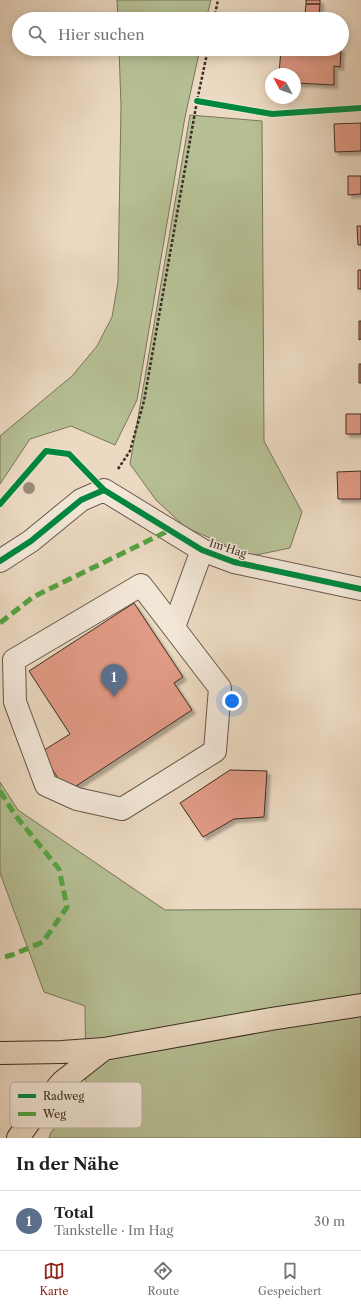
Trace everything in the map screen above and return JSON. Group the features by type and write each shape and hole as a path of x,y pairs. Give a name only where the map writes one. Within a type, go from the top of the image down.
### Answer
{"highway":[{"path":"0,1053 62,1052 104,1049 264,1020 361,1005"},
{"path":"62,1082 104,1049"},
{"path":"18,1138 25,1128"}],"street":[{"name":"Im Hag","path":"104,490 202,550 234,562 361,589"},
{"path":"0,561 32,541 80,500 104,490"},
{"path":"174,627 202,550"},
{"path":"141,585 174,627 220,688 215,751 122,809 77,799 46,785 15,702 14,660 141,585"}],"path":[{"path":"215,12 218,0"},
{"path":"104,490 130,451 144,401 207,56"}],"green space":[{"path":"117,0 211,0 208,12 118,12"},
{"path":"119,56 198,56 185,117 137,400 115,445 71,426 30,439 0,484 0,436 72,376 97,346 112,317 118,282 121,106"},
{"path":"190,115 262,121 264,441 302,512 290,548 251,556 185,527 156,500 130,464"},
{"path":"0,782 18,810 165,910 361,909 361,1138 49,1138 51,1132 55,1128 142,1128 142,1082 86,1082 85,1006 44,992 0,873"}],"building":[{"path":"306,0 320,0 320,4 306,4"},
{"path":"306,4 320,4 319,12 305,12"},
{"path":"280,56 341,56 340,67 334,66 334,85 301,83 301,68 279,68"},
{"path":"361,123 361,151 335,152 334,124"},
{"path":"348,176 361,176 361,194 348,195"},
{"path":"357,226 361,226 361,245 358,245"},
{"path":"358,270 361,270 361,289 358,289"},
{"path":"359,321 361,321 361,339 359,340"},
{"path":"359,364 361,364 361,383 359,383"},
{"path":"346,414 361,414 361,434 346,434"},
{"path":"361,471 361,499 338,499 337,472"},
{"path":"134,603 183,677 174,683 192,710 67,792 41,752 70,734 29,671"},
{"path":"230,770 267,771 264,817 234,819 203,837 180,803"}],"marked path":[{"path":"0,623 33,597 170,530"},
{"path":"0,791 15,815 59,869 67,907 43,942 12,955 0,958"}],"cycle path":[{"path":"197,101 272,114 361,108"},
{"path":"0,504 46,451 69,454 104,490 202,550 234,562 361,589"},
{"path":"0,561 31,541 81,500 104,490"}],"place":[{"name":"Total","path":"114,697"}]}
